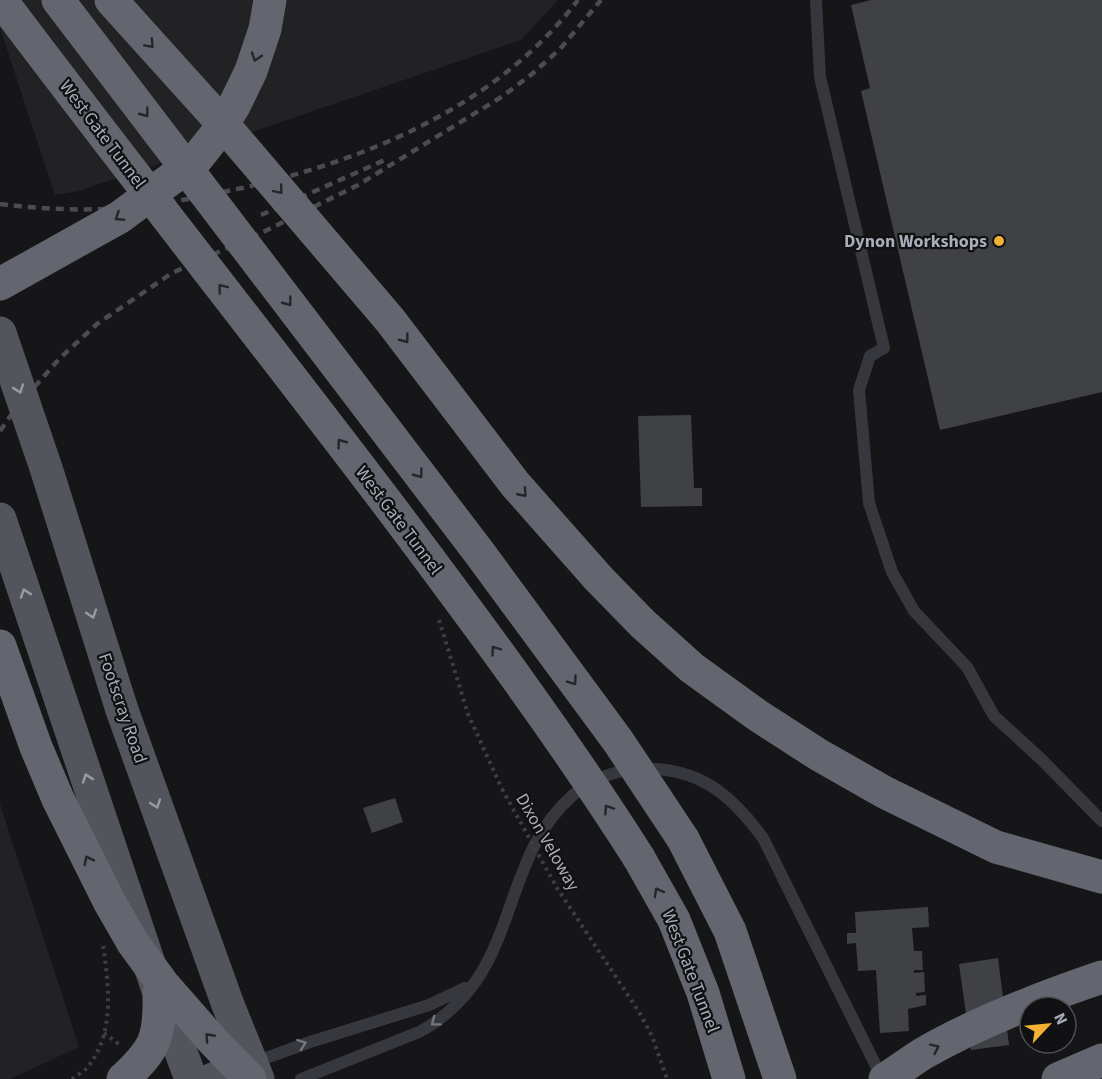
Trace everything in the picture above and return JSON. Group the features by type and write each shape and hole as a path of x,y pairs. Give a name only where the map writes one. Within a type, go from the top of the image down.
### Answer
{"highway":[{"name":"West Gate Tunnel","path":"1,0 109,143 312,403 459,600 610,812 674,920 710,1013 729,1079"},
{"path":"58,0 478,551 652,790 684,839 730,931 780,1079"},
{"path":"111,0 222,123 390,320 515,483 614,594 692,668 810,749 884,792 996,847 1102,877"},
{"path":"0,284 120,217 195,161 224,122 251,71 265,29 270,0"},
{"path":"0,646 36,747 58,799 121,923 163,984 212,1040 253,1074"},
{"path":"730,931 751,1048 759,1079"},
{"path":"884,1079 924,1053 984,1024 1052,993 1102,977"},
{"path":"123,1079 141,1062 156,1039 160,1018 159,993"},
{"path":"1058,1079 1102,1060"}],"main road":[{"name":"Footscray Road","path":"0,333 46,468 122,710 253,1074"},
{"path":"0,519 159,993 191,1079"},
{"path":"213,1079 253,1074"}],"lane":[{"path":"816,0 820,77 884,348 870,356 860,390 869,503 892,572 914,611 967,667 994,716 1041,759 1102,821"},
{"path":"301,1079 431,1026 454,1006 476,981 496,942 539,836 556,810 581,788 597,779 620,771 646,768 694,776 722,792 746,813 763,838 884,1079"},
{"path":"253,1074 310,1042 429,1005 456,994 476,981"}],"path":[{"name":"Dixon Veloway","path":"438,616 468,714 502,789 557,888 639,1012 652,1036 667,1079"},
{"path":"72,1079 87,1068 103,1038 109,1000 103,949"}],"shaded area":[{"path":"0,0 558,0 521,40 79,191 55,195 0,28"},
{"path":"0,804 79,1047 10,1079 0,1079"}],"building":[{"name":"Dynon Workshops","path":"871,0 1102,0 1102,392 940,430 861,91 870,88 851,5"},
{"path":"691,415 694,488 702,488 702,506 641,507 638,416"},
{"path":"395,798 403,822 372,833 363,808"},
{"path":"928,907 929,927 912,928 914,951 922,951 923,970 914,970 914,973 924,972 925,992 916,993 916,996 926,995 926,1005 908,1009 909,1031 880,1033 876,970 858,971 856,943 847,944 847,933 856,933 855,912"},
{"path":"998,958 1009,1045 971,1050 959,964"}],"railway":[{"path":"0,204 46,208 123,208 213,194 315,169 414,130 460,104 504,74 543,40 578,0"},
{"path":"0,431 16,408 59,359 97,324 172,273 261,233 358,185 503,96 560,49 601,0"},
{"path":"261,215 387,159"}],"place":[{"name":"Dynon Workshops","path":"999,241"}]}
